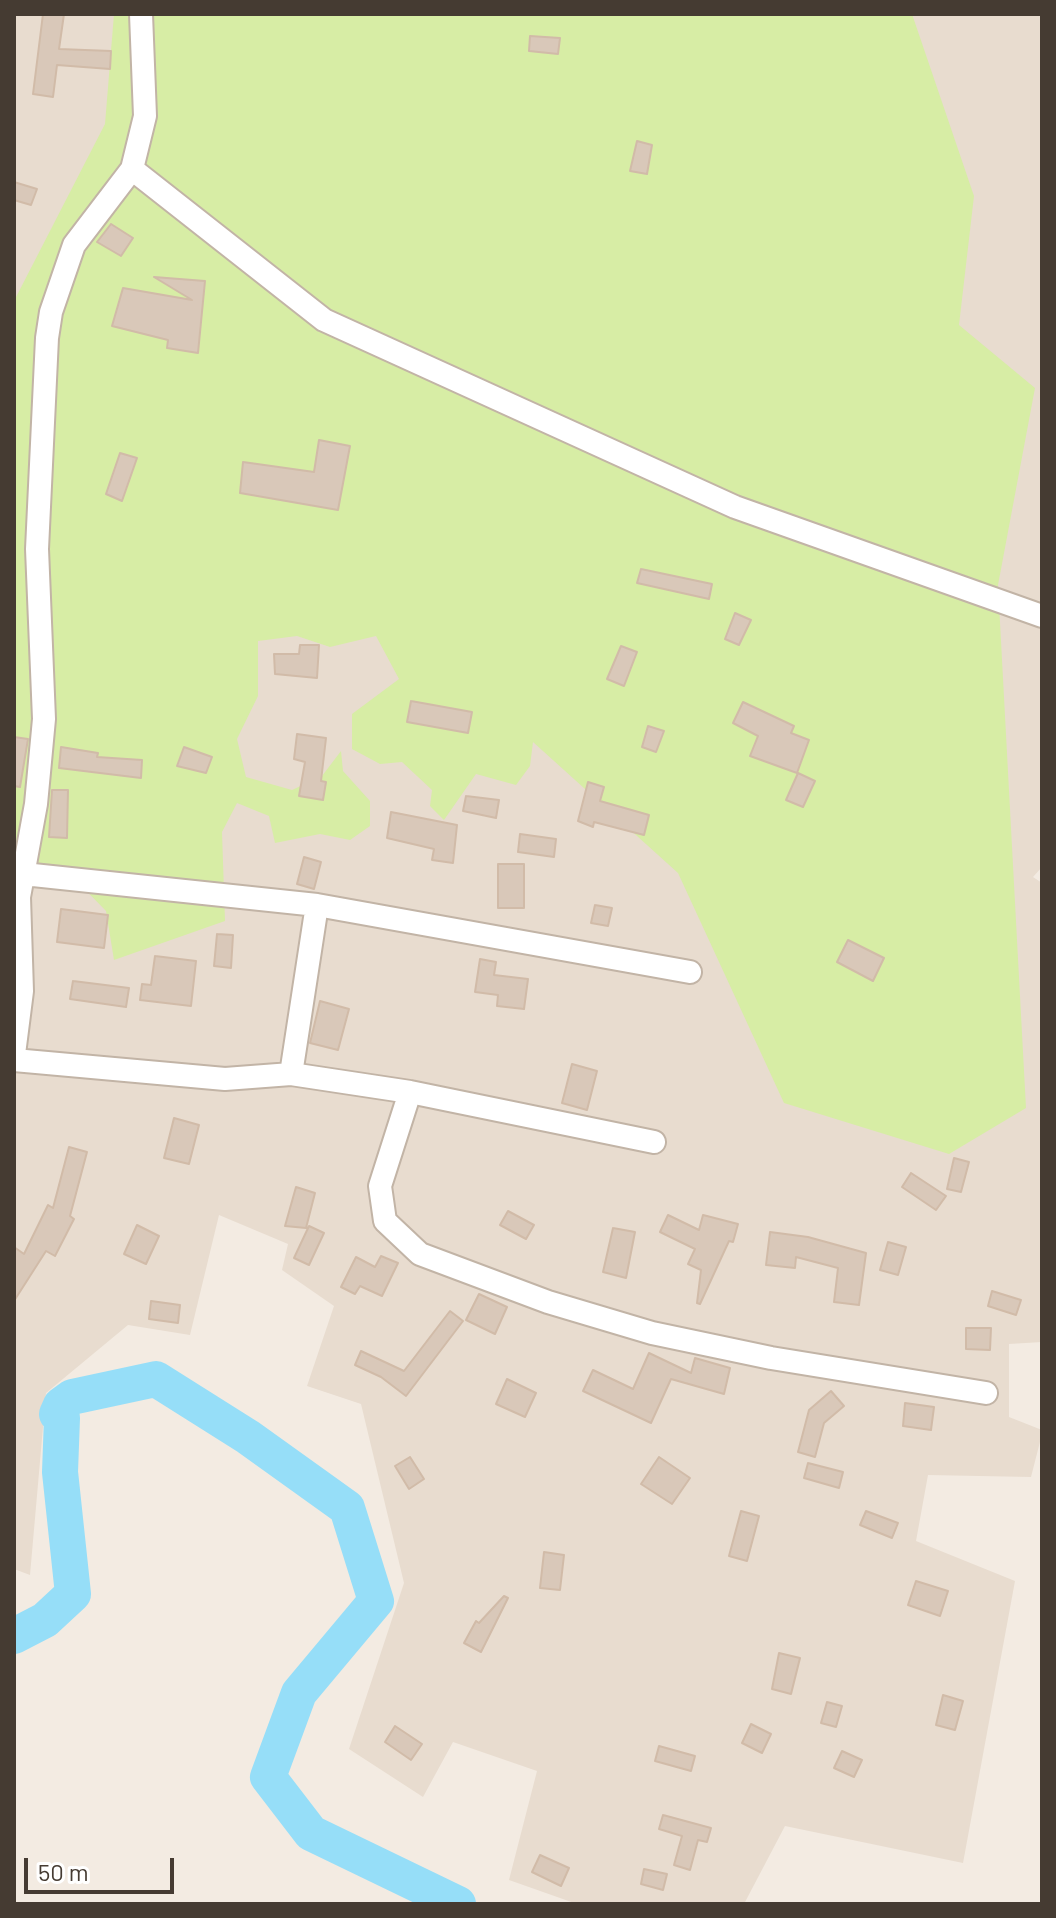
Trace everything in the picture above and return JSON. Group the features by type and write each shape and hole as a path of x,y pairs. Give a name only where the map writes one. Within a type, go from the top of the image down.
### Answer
{"street":[{"path":"141,14 145,116 132,169 74,245 51,312 47,338 37,549 44,719 36,804 18,873 22,991 14,1057 225,1079 291,1074 410,1092 654,1142"},
{"path":"132,169 324,320 735,507 1042,616"},
{"path":"18,873 317,905 690,972"},
{"path":"291,1074 317,905"},
{"path":"410,1092 381,1180 381,1200 382,1214 390,1228 420,1254 548,1302 652,1333 771,1358 986,1393"}],"shaded area":[{"path":"14,14 1042,14 1042,867 1033,877 1042,883 1042,1342 1009,1344 1009,1417 1042,1430 1042,1434 1031,1477 928,1475 916,1541 1015,1581 963,1863 785,1826 744,1904 577,1904 509,1880 537,1771 453,1742 423,1797 349,1749 404,1583 361,1404 307,1386 334,1306 282,1270 288,1244 219,1215 190,1335 128,1325 46,1393 30,1575 14,1569"}],"green space":[{"path":"114,14 912,14 974,196 959,325 1035,388 998,585 1026,1108 949,1154 784,1103 678,873 533,742 530,766 516,785 476,774 444,820 430,806 432,790 402,762 380,764 352,749 352,714 399,679 376,636 330,647 297,636 258,641 258,696 237,739 246,777 292,790 322,776 341,751 343,771 370,801 370,826 350,840 320,834 275,843 269,816 237,803 222,832 225,921 114,960 106,911 67,871 14,864 14,301 105,124"}],"building":[{"path":"43,14 64,14 59,49 111,51 110,69 57,65 53,97 33,94"},
{"path":"530,36 560,38 558,54 529,51"},
{"path":"637,141 652,145 647,174 630,171"},
{"path":"14,182 37,189 31,205 14,200"},
{"path":"111,224 133,238 121,256 97,242"},
{"path":"154,277 205,281 198,353 167,348 168,340 112,326 123,288 192,300"},
{"path":"319,440 350,446 338,510 240,493 243,462 314,472"},
{"path":"120,453 137,458 122,501 106,494"},
{"path":"641,569 712,584 709,599 637,583"},
{"path":"735,613 751,620 739,645 725,639"},
{"path":"300,645 319,645 317,678 275,674 274,654 299,654"},
{"path":"621,646 637,652 624,686 607,679"},
{"path":"411,701 472,712 468,733 407,722"},
{"path":"743,702 794,726 791,733 809,740 797,773 750,756 758,736 733,723"},
{"path":"648,726 664,731 656,752 642,747"},
{"path":"297,734 326,738 321,781 326,782 323,800 299,796 305,762 294,759"},
{"path":"14,737 28,739 20,787 14,786"},
{"path":"61,747 98,753 97,757 142,760 141,778 59,768"},
{"path":"184,747 212,757 206,773 177,766"},
{"path":"798,773 815,781 803,807 786,800"},
{"path":"588,782 604,787 600,801 649,815 644,835 594,822 593,827 578,821"},
{"path":"52,790 68,790 67,838 49,837"},
{"path":"466,796 499,800 496,818 463,811"},
{"path":"391,812 457,825 453,863 432,860 434,849 387,838"},
{"path":"520,834 556,839 554,857 518,852"},
{"path":"304,857 321,862 314,889 297,884"},
{"path":"498,864 524,864 524,908 498,908"},
{"path":"595,905 612,908 608,926 591,923"},
{"path":"61,909 108,915 104,948 57,942"},
{"path":"217,934 233,935 231,968 214,966"},
{"path":"848,940 884,958 873,981 837,962"},
{"path":"155,956 196,961 191,1006 140,1000 142,984 151,985"},
{"path":"480,959 496,962 494,975 528,979 524,1009 497,1006 498,995 475,992"},
{"path":"73,981 129,988 126,1007 70,999"},
{"path":"320,1001 349,1009 338,1050 310,1043"},
{"path":"572,1064 597,1071 587,1110 562,1103"},
{"path":"174,1118 199,1125 189,1164 164,1158"},
{"path":"69,1147 87,1152 70,1216 74,1219 55,1256 46,1251 14,1301 14,1247 24,1254 48,1205 53,1208"},
{"path":"954,1158 969,1162 961,1192 947,1189"},
{"path":"911,1173 946,1196 936,1210 902,1187"},
{"path":"296,1187 315,1193 306,1228 285,1226"},
{"path":"508,1211 534,1225 526,1239 500,1225"},
{"path":"668,1215 699,1230 703,1215 738,1224 733,1242 729,1241 700,1304 697,1303 701,1270 688,1264 695,1249 660,1232"},
{"path":"137,1225 159,1236 146,1264 124,1254"},
{"path":"309,1226 324,1233 309,1265 294,1258"},
{"path":"613,1228 635,1232 626,1278 603,1272"},
{"path":"770,1232 808,1237 866,1253 859,1305 834,1302 838,1268 796,1257 795,1268 766,1265"},
{"path":"888,1242 906,1247 898,1275 880,1270"},
{"path":"381,1256 398,1263 382,1296 360,1286 355,1294 341,1287 356,1257 375,1267"},
{"path":"992,1291 1021,1300 1016,1315 988,1306"},
{"path":"479,1294 507,1307 495,1334 466,1320"},
{"path":"151,1301 180,1305 178,1323 149,1319"},
{"path":"450,1311 463,1321 406,1396 381,1377 355,1365 361,1351 404,1371"},
{"path":"966,1328 991,1328 990,1350 966,1349"},
{"path":"649,1353 691,1373 695,1358 730,1368 724,1394 671,1379 651,1423 583,1391 593,1370 633,1389"},
{"path":"507,1379 536,1393 525,1417 496,1404"},
{"path":"831,1391 844,1406 824,1423 815,1457 798,1452 809,1410"},
{"path":"905,1403 934,1407 931,1430 903,1426"},
{"path":"410,1457 424,1479 409,1489 395,1466"},
{"path":"659,1457 690,1478 672,1504 641,1484"},
{"path":"808,1463 843,1472 839,1488 804,1478"},
{"path":"741,1511 759,1516 747,1561 729,1556"},
{"path":"866,1511 898,1523 892,1538 860,1525"},
{"path":"544,1552 564,1555 560,1590 540,1588"},
{"path":"916,1581 948,1591 940,1616 908,1605"},
{"path":"504,1596 508,1598 481,1652 464,1643 476,1621 479,1623"},
{"path":"779,1653 800,1658 791,1694 772,1689"},
{"path":"943,1695 963,1701 955,1730 936,1725"},
{"path":"827,1702 842,1706 836,1727 821,1723"},
{"path":"751,1724 771,1734 762,1753 742,1743"},
{"path":"395,1726 422,1744 411,1760 385,1742"},
{"path":"659,1746 695,1756 691,1771 655,1761"},
{"path":"842,1751 862,1760 854,1777 834,1768"},
{"path":"663,1815 711,1828 707,1842 698,1840 690,1870 674,1865 682,1836 659,1829"},
{"path":"540,1855 569,1868 561,1886 532,1872"},
{"path":"644,1869 667,1874 663,1890 641,1884"}],"waterway":[{"path":"14,1636 45,1620 73,1594 60,1472 62,1418 57,1414 61,1405 72,1397 156,1379 248,1437 347,1508 376,1601 299,1693 268,1777 311,1833 458,1904"}]}
